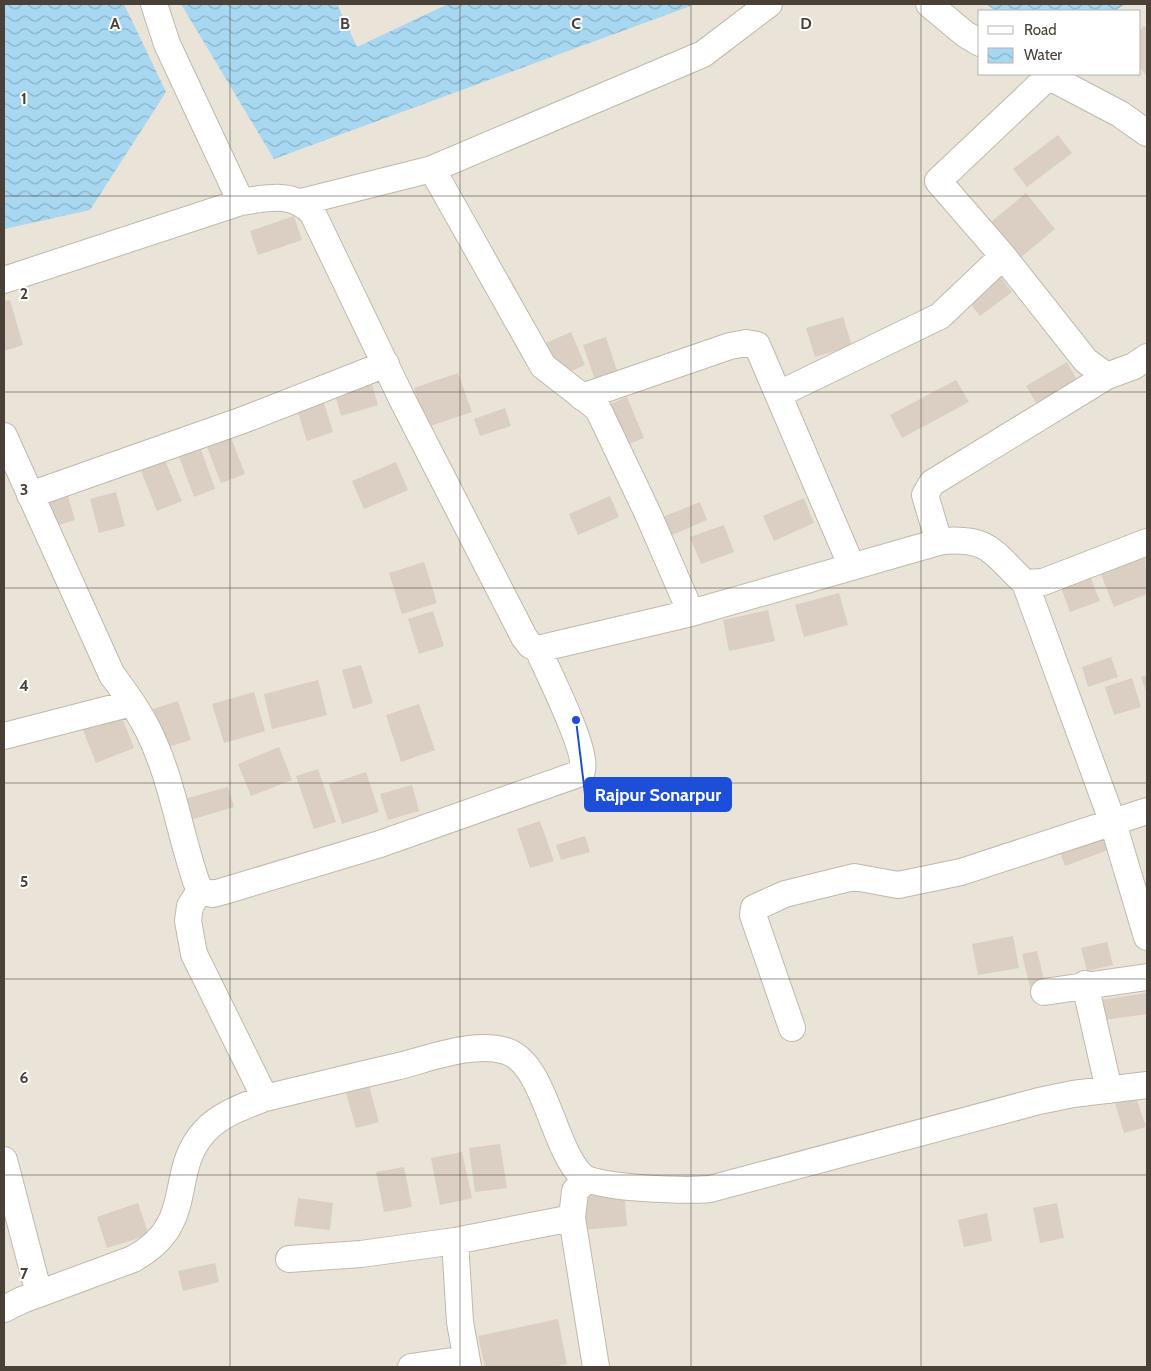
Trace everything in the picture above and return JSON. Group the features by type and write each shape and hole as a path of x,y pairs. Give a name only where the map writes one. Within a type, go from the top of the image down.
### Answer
{"street":[{"path":"154,4 167,44 242,202"},
{"path":"4,280 242,202 282,197 301,202 432,169 703,54 769,4"},
{"path":"929,4 965,34 978,42"},
{"path":"1107,376 1086,361 1003,256 938,181 1046,75 1120,114 1147,133"},
{"path":"432,169 543,366 600,413 648,514 691,613"},
{"path":"301,202 313,214 386,364 524,637 530,645 538,649 691,613 939,542 965,539 988,547 1025,582 1031,584 1043,582 1147,542"},
{"path":"779,394 940,316 1003,256"},
{"path":"582,397 746,343 754,343 760,348 852,567"},
{"path":"939,542 926,495 932,484 1107,376 1134,366 1147,357"},
{"path":"30,495 243,420 386,364"},
{"path":"4,436 112,675 132,702 148,729 166,776 200,891"},
{"path":"1025,582 1113,823 1147,936"},
{"path":"200,891 213,894 380,844 581,773 584,768 583,761 574,732 538,649"},
{"path":"4,736 132,702"},
{"path":"792,1028 753,915 754,908 758,904 785,894 854,876 889,884 914,883 961,872 1147,812"},
{"path":"200,891 190,906 188,920 194,954 265,1098"},
{"path":"1044,992 1085,984 1147,977"},
{"path":"1085,984 1109,1090"},
{"path":"4,1310 39,1294 133,1259 149,1251 164,1235 178,1208 188,1160 201,1136 214,1123 265,1098 470,1049 507,1052 514,1055 528,1069 544,1099 568,1155 587,1179 680,1191 710,1189 1039,1101 1147,1085"},
{"path":"4,1160 39,1294"},
{"path":"587,1179 576,1191 572,1218 596,1367"},
{"path":"289,1259 361,1254 456,1241 572,1218"},
{"path":"411,1367 467,1363 460,1322 456,1241"}],"shaded area":[{"path":"4,4 1147,4 1147,1367 4,1367"}],"water":[{"path":"4,4 124,4 166,92 90,210 4,229"},
{"path":"181,4 337,4 357,47 448,4 696,4 274,159"},
{"path":"986,4 1126,4 1116,10 995,10"}],"building":[{"path":"1144,26 1147,29 1146,75 1141,69 1141,29"},
{"path":"1058,135 1072,153 1027,187 1013,169"},
{"path":"1026,193 1055,229 1020,258 991,222"},
{"path":"294,216 302,240 258,255 250,231"},
{"path":"997,272 1012,292 980,316 965,297"},
{"path":"10,300 23,345 4,351 4,301"},
{"path":"843,317 852,346 815,357 806,328"},
{"path":"571,332 585,365 560,376 546,343"},
{"path":"606,337 618,374 595,380 583,345"},
{"path":"1067,362 1081,387 1041,411 1026,386"},
{"path":"458,373 472,412 427,427 414,388"},
{"path":"956,380 969,402 902,438 890,415"},
{"path":"371,381 378,405 341,416 334,391"},
{"path":"321,394 333,432 307,441 295,403"},
{"path":"627,397 644,438 619,448 603,407"},
{"path":"505,408 511,426 480,436 474,419"},
{"path":"228,430 245,474 221,483 204,439"},
{"path":"198,441 215,489 194,497 176,448"},
{"path":"162,453 182,501 157,511 138,463"},
{"path":"396,462 408,490 364,509 352,481"},
{"path":"116,492 125,526 99,533 90,499"},
{"path":"67,493 75,520 53,527 45,500"},
{"path":"610,496 619,517 578,535 569,514"},
{"path":"804,498 814,523 774,541 763,516"},
{"path":"700,502 707,520 670,536 663,517"},
{"path":"724,525 734,552 701,564 690,537"},
{"path":"1145,554 1147,594 1114,607 1100,572"},
{"path":"424,562 437,603 402,614 389,573"},
{"path":"1089,574 1100,601 1070,612 1060,585"},
{"path":"839,593 848,625 804,637 795,605"},
{"path":"768,610 775,641 729,651 723,620"},
{"path":"433,611 444,646 419,654 408,619"},
{"path":"1111,657 1118,677 1088,687 1082,667"},
{"path":"361,665 373,703 353,709 342,670"},
{"path":"1147,675 1147,694 1141,677"},
{"path":"1132,678 1141,707 1114,715 1105,687"},
{"path":"318,680 327,715 272,729 264,694"},
{"path":"254,692 265,731 224,743 212,704"},
{"path":"178,701 191,740 165,748 153,709"},
{"path":"419,704 435,750 401,762 386,715"},
{"path":"121,715 134,748 96,763 83,730"},
{"path":"279,747 292,780 251,796 238,764"},
{"path":"318,769 336,822 314,829 296,776"},
{"path":"366,772 379,812 342,824 329,784"},
{"path":"412,785 419,811 388,820 380,794"},
{"path":"228,787 234,807 190,820 184,799"},
{"path":"540,821 554,861 530,868 517,829"},
{"path":"1101,830 1108,850 1065,866 1058,846"},
{"path":"585,836 590,852 561,860 556,845"},
{"path":"1013,936 1019,968 978,975 972,944"},
{"path":"1107,942 1113,965 1087,971 1081,948"},
{"path":"1037,951 1045,984 1030,987 1022,954"},
{"path":"1147,993 1147,1014 1096,1021 1093,1001"},
{"path":"369,1086 379,1122 356,1128 346,1093"},
{"path":"1136,1097 1146,1127 1124,1133 1115,1103"},
{"path":"500,1144 507,1188 475,1192 469,1148"},
{"path":"462,1152 472,1198 440,1205 431,1158"},
{"path":"404,1167 412,1207 384,1212 376,1172"},
{"path":"624,1192 627,1226 581,1230 578,1196"},
{"path":"298,1198 333,1203 330,1230 294,1226"},
{"path":"138,1203 149,1235 107,1248 97,1217"},
{"path":"1057,1203 1064,1238 1040,1243 1033,1208"},
{"path":"987,1213 992,1241 964,1247 958,1220"},
{"path":"215,1263 219,1282 183,1291 178,1271"},
{"path":"558,1319 567,1364 553,1367 485,1367 478,1336"}],"place":[{"name":"Rajpur Sonarpur","path":"576,720"}]}
